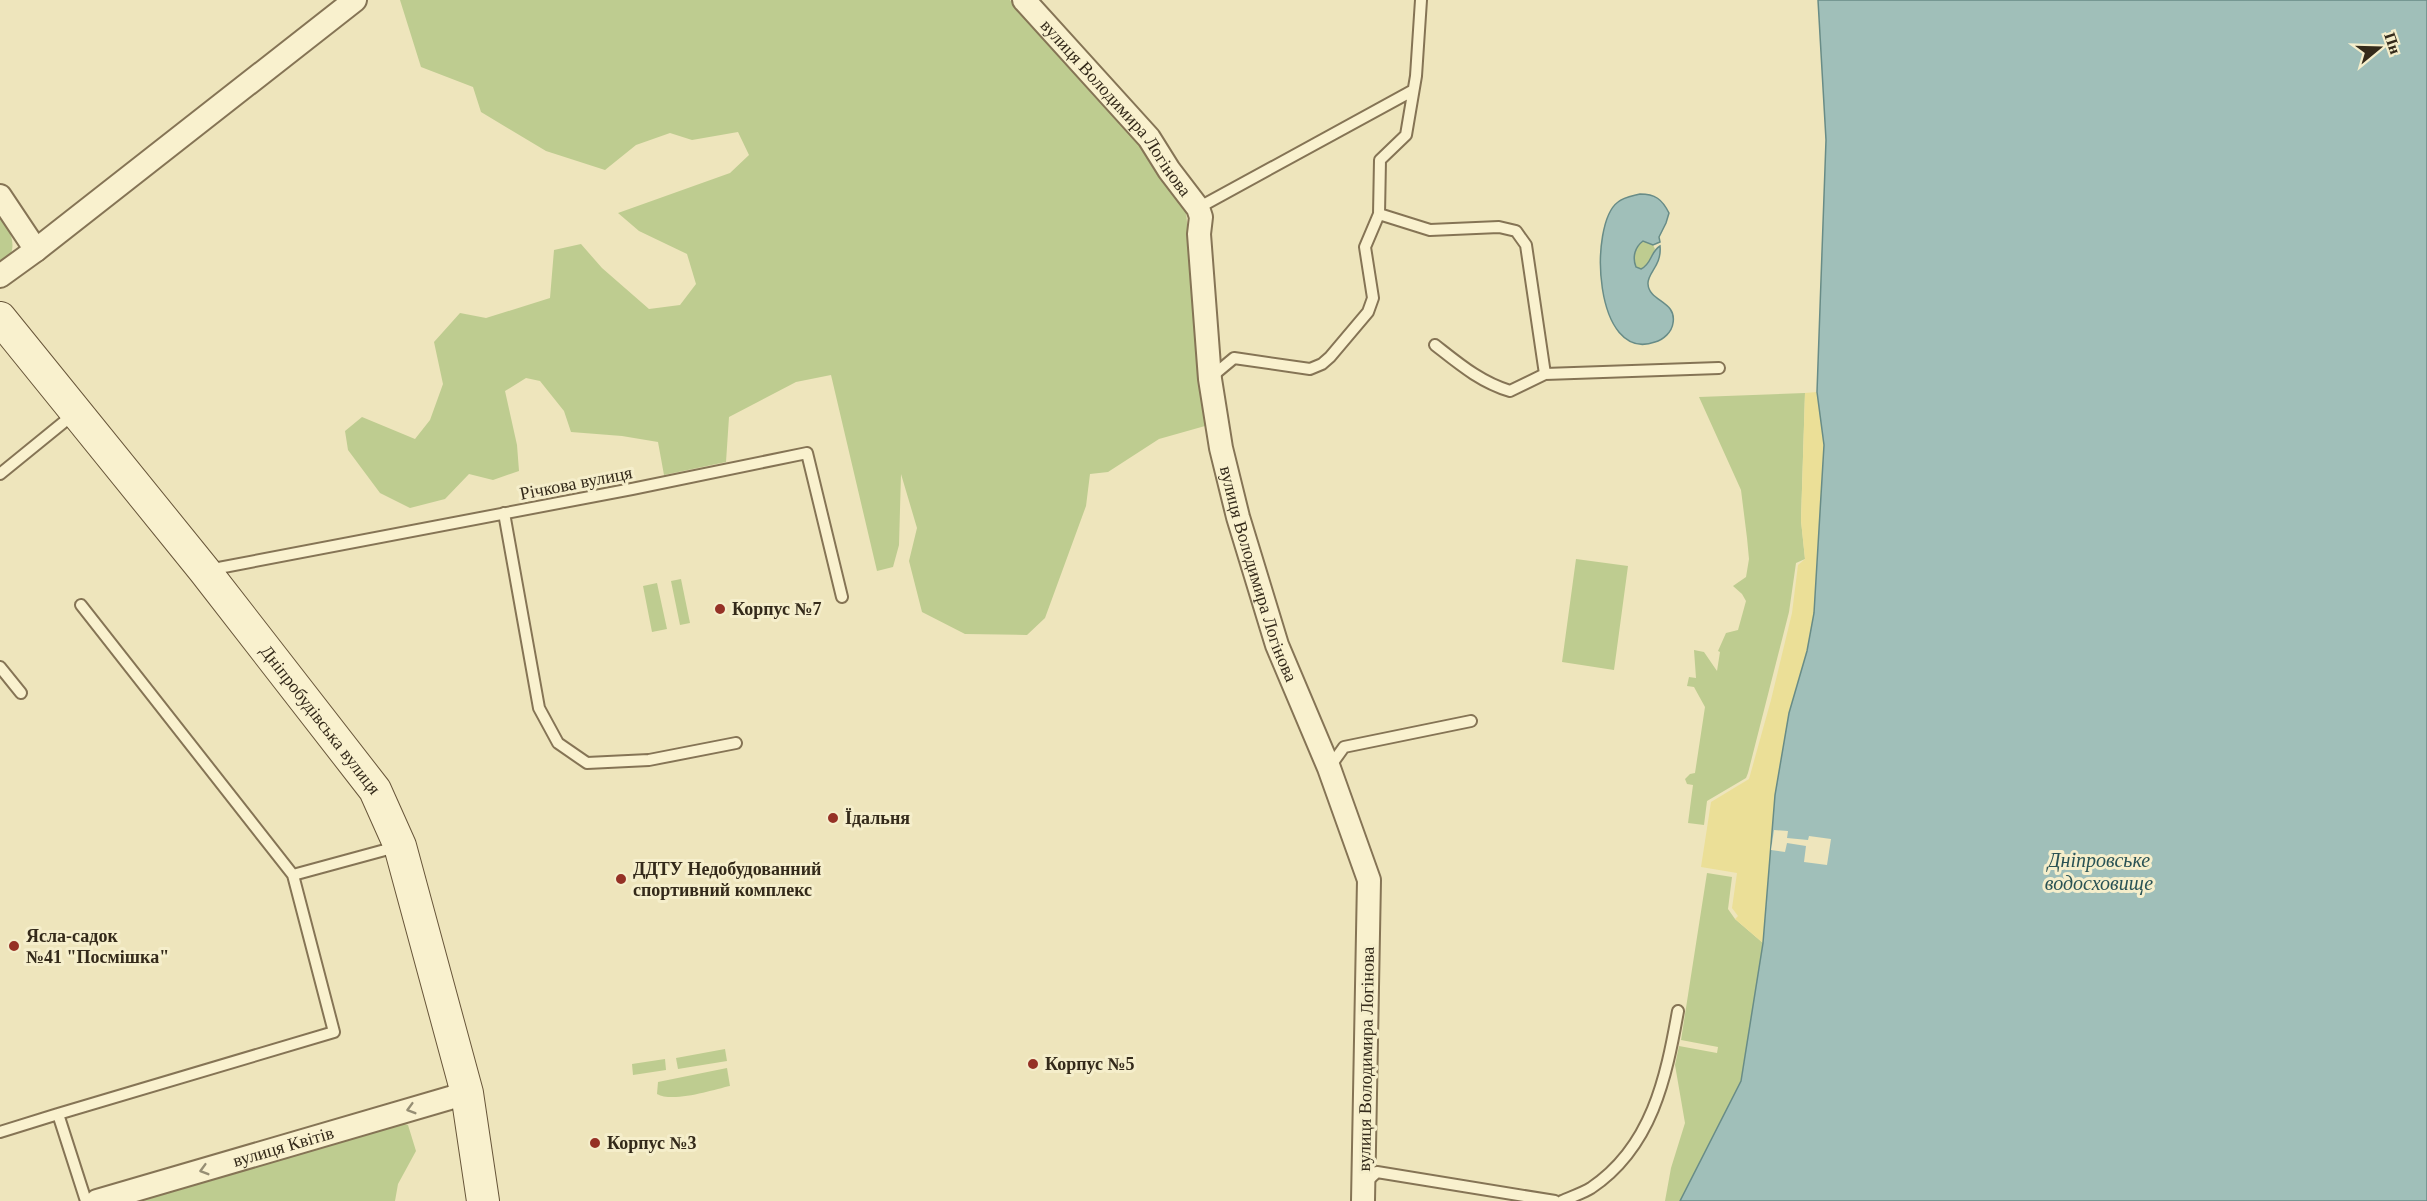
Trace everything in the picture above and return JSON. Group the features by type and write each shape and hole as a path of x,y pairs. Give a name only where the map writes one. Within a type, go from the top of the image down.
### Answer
{"street":[{"path":"0,276 355,0"},
{"name":"вулиця Володимира Логінова","path":"1024,0 1149,138 1169,170 1198,207 1201,217 1199,234 1210,379 1221,448 1238,517 1277,645 1329,768 1369,880 1363,1193"},
{"path":"0,196 36,250"},
{"name":"Дніпробудівська вулиця","path":"0,318 204,570 375,790 400,846 467,1093 483,1201"},
{"name":"вулиця Квітів","path":"97,1201 141,1195 467,1093"}],"lane":[{"path":"1210,379 1234,358 1310,369 1322,364 1368,312 1373,298 1365,247 1380,214 1380,160 1406,135 1416,76 1421,0"},
{"path":"1198,207 1412,91"},
{"path":"1380,214 1430,231 1499,227 1516,231 1526,245 1545,374"},
{"path":"1435,345 1475,375 1495,387 1510,391 1545,374 1719,368"},
{"path":"0,474 75,412"},
{"name":"Річкова вулиця","path":"204,570 807,453 842,597"},
{"path":"504,513 539,708 558,743 587,763 649,760 736,743"},
{"path":"0,1132 334,1032 293,875 81,605"},
{"path":"0,667 21,693"},
{"path":"1329,768 1344,747 1471,721"},
{"path":"293,875 400,846"},
{"path":"1562,1201 1590,1189 1614,1170 1636,1146 1662,1086 1669,1062 1678,1011"},
{"path":"58,1114 86,1201"},
{"path":"1363,1193 1377,1172 1555,1201"}],"green space":[{"path":"400,0 1010,0 1141,141 1186,211 1205,426 1159,439 1108,472 1090,474 1086,506 1045,618 1027,635 965,634 922,612 909,561 917,528 901,474 899,545 893,567 877,571 831,375 796,382 729,417 726,462 664,475 658,442 622,436 571,432 564,411 540,381 526,378 505,391 517,445 519,471 493,480 469,474 445,499 410,508 380,493 348,450 345,431 362,417 415,439 430,420 443,384 434,342 460,313 486,318 550,298 554,250 581,244 602,268 649,309 680,305 696,284 687,254 639,231 618,213 730,173 749,155 738,132 692,140 670,133 636,145 605,170 546,151 481,112 473,87 421,67"},
{"path":"0,217 9,232 12,247 9,259 0,264"},
{"path":"1643,241 1653,245 1655,249 1647,266 1641,270 1636,267 1634,256"},
{"path":"1805,393 1801,520 1805,559 1796,563 1789,612 1748,773 1746,778 1707,801 1704,825 1688,823 1693,785 1687,784 1685,779 1695,773 1705,707 1694,687 1687,686 1689,677 1696,678 1694,650 1704,652 1717,671 1720,652 1718,651 1726,633 1738,630 1746,601 1733,586 1746,577 1749,559 1741,490 1699,397"},
{"path":"1576,559 1628,566 1614,670 1562,662"},
{"path":"681,579 690,623 680,625 671,581"},
{"path":"657,583 667,629 652,632 643,586"},
{"path":"1707,873 1732,877 1728,909 1735,919 1763,943 1741,1081 1680,1201 1665,1201 1671,1168 1685,1123 1675,1065 1679,1046 1717,1053 1718,1047 1681,1040"},
{"path":"725,1049 727,1061 678,1069 676,1058"},
{"path":"665,1059 666,1070 633,1075 632,1064"},
{"path":"727,1068 730,1086 673,1097 657,1094 658,1082"},
{"path":"401,1123 408,1125 416,1151 398,1184 395,1201 125,1201"}],"sand":[{"path":"1817,392 1824,445 1814,614 1807,651 1789,713 1775,795 1763,943 1735,919 1738,916 1732,908 1737,873 1701,867 1711,802 1749,779 1771,700 1792,613 1798,565 1805,559 1801,521 1805,393"}],"water":[{"name":"Дніпровське водосховище","path":"1818,0 2427,0 2427,1201 1680,1201 1741,1081 1763,943 1775,795 1789,713 1807,651 1814,613 1824,445 1817,392 1826,140"},
{"path":"1640,194 1658,198 1669,213 1659,237 1660,242 1653,245 1643,241 1640,243 1634,260 1636,267 1641,269 1645,267 1654,251 1660,246 1659,259 1648,284 1653,295 1671,310 1673,323 1667,335 1661,339 1655,342 1635,343 1619,332 1609,313 1602,288 1600,262 1608,215 1620,200"}],"pier":[{"path":"1774,830 1788,831 1787,838 1808,840 1809,836 1831,839 1827,865 1804,862 1806,846 1787,843 1785,852 1771,850"}],"place":[{"name":"Корпус №7","path":"720,609"},
{"name":"Їдальня","path":"833,818"},
{"name":"ДДТУ Недобудованний спортивний комплекс","path":"621,879"},
{"name":"Ясла-садок №41 \"Посмішка\"","path":"14,946"},
{"name":"Корпус №5","path":"1033,1064"},
{"name":"Корпус №3","path":"595,1143"}]}
